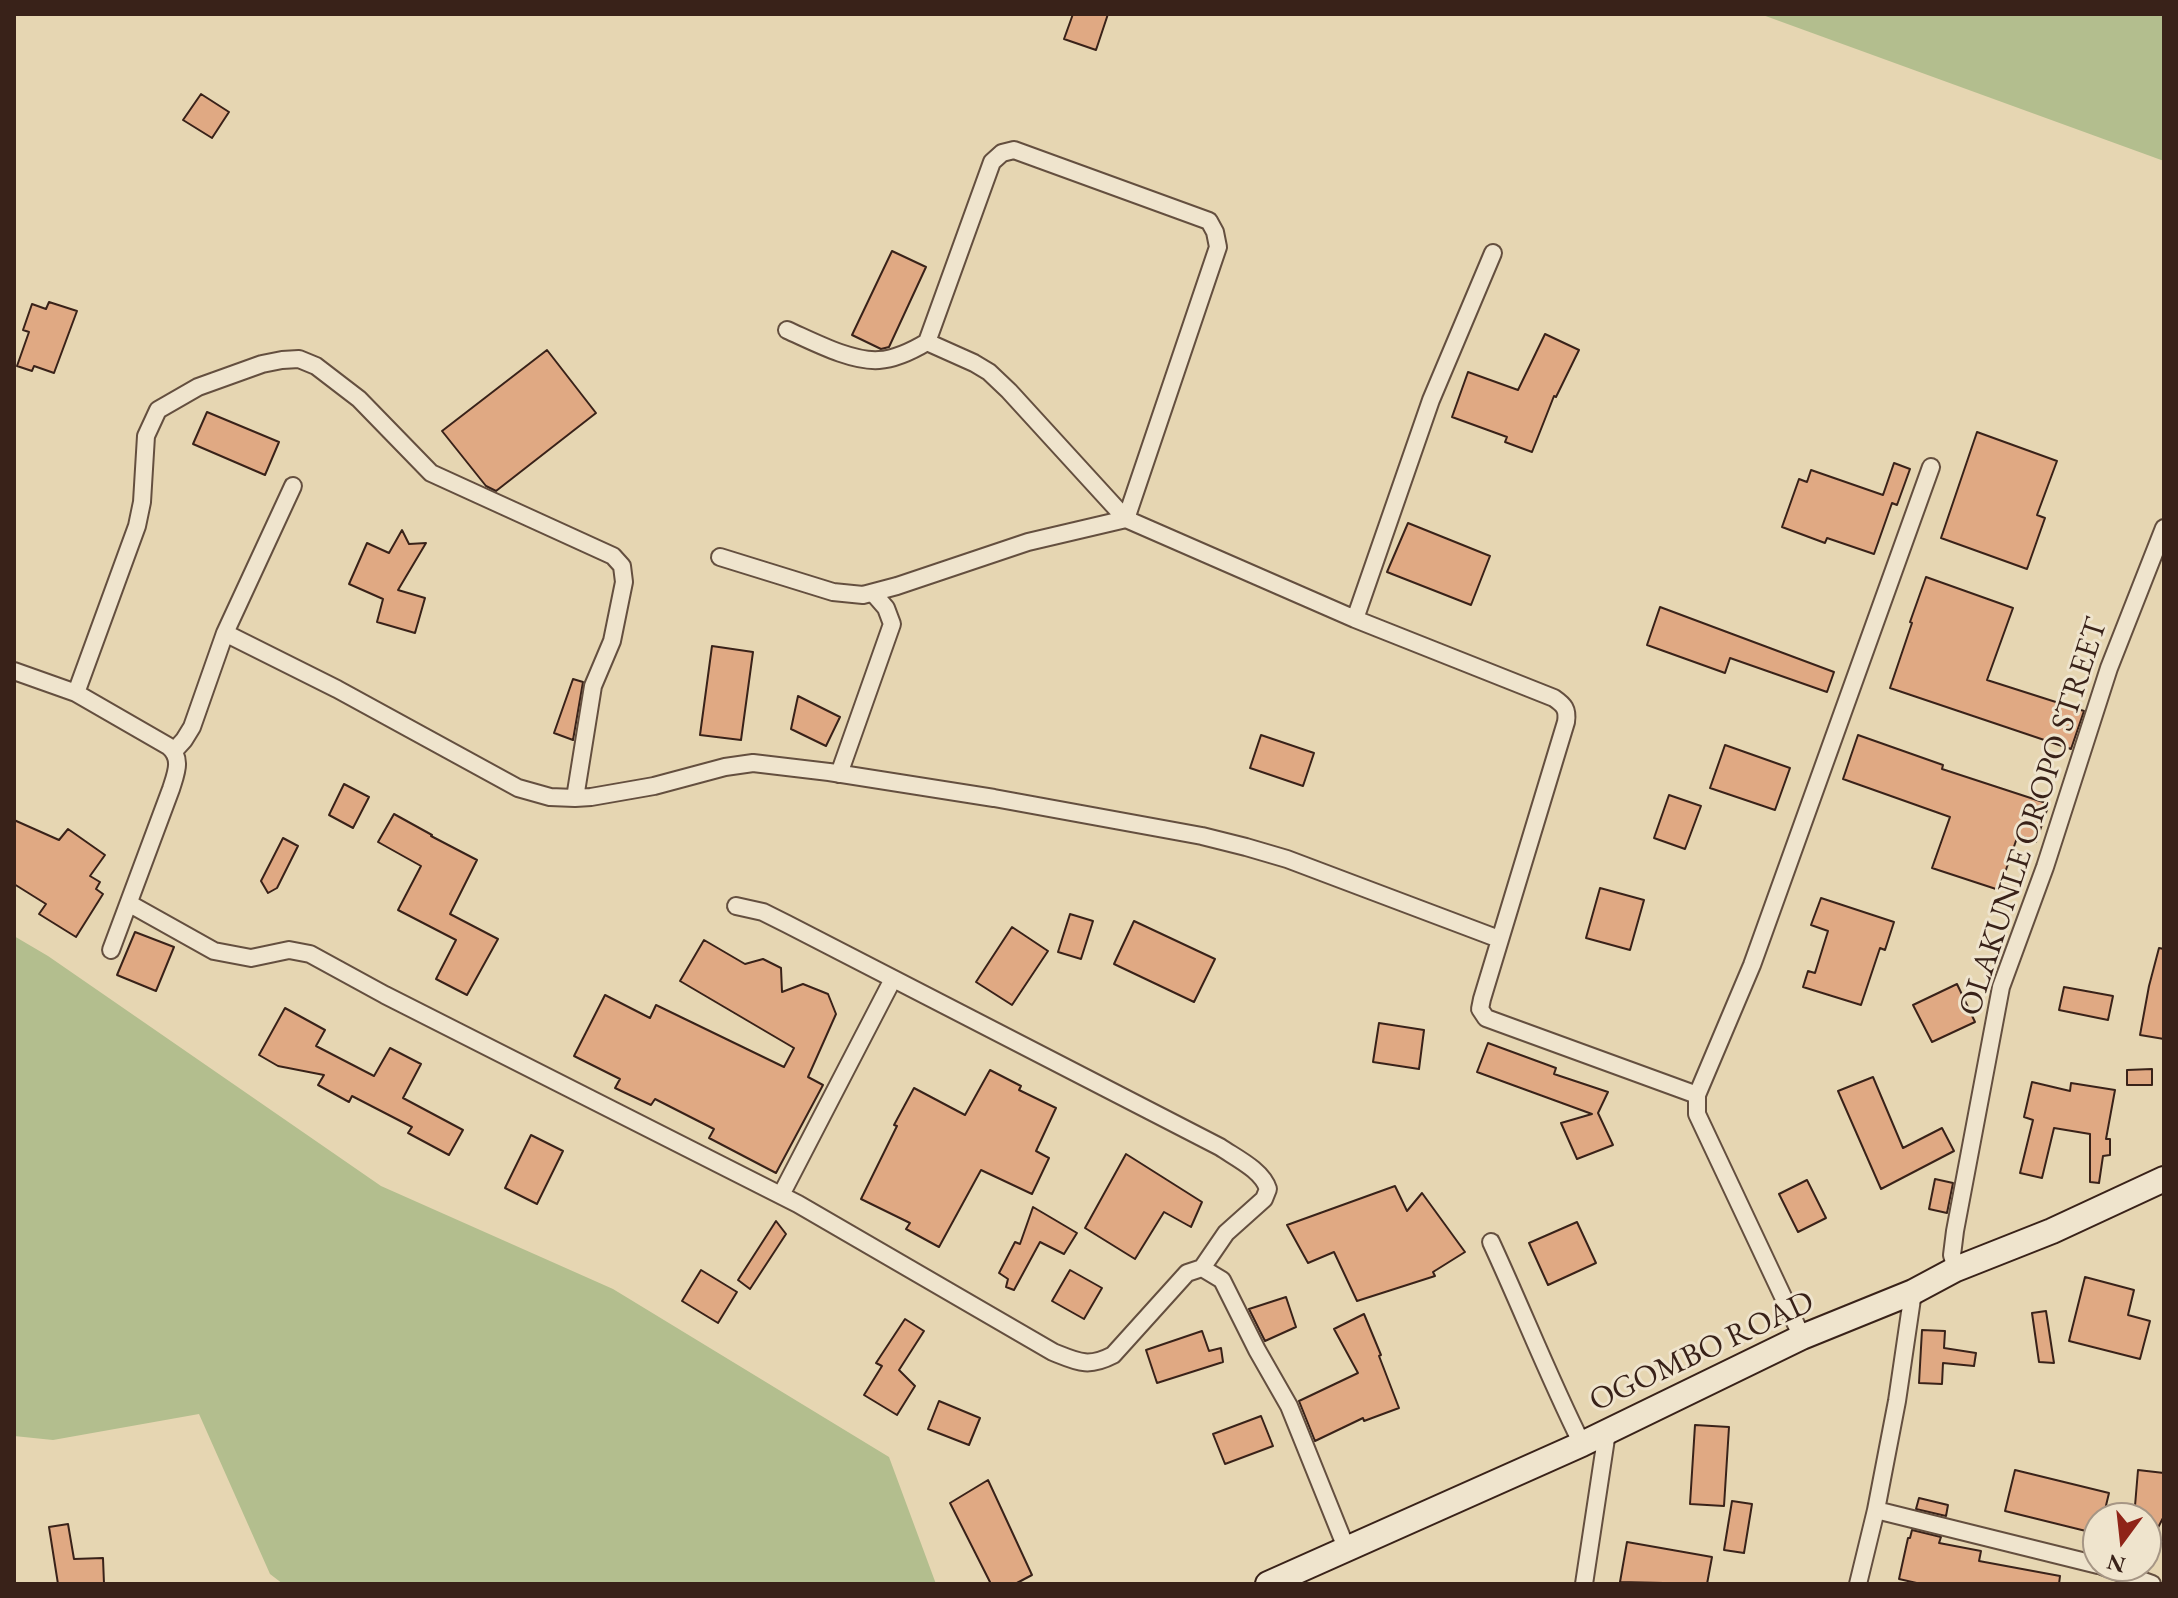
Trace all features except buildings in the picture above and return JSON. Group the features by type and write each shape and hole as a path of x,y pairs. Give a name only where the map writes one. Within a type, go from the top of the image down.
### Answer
{"main road":[{"name":"OGOMBO ROAD","path":"1268,1584 1582,1444 1802,1337 1913,1292 1956,1269 2052,1231 2164,1179"}],"street":[{"path":"787,330 855,357 877,361 894,358 927,342 992,162 1002,153 1014,150 1209,221 1218,247 1126,519"},
{"path":"1355,619 1431,400 1493,253"},
{"path":"927,342 989,372 1126,519 1355,619 1554,698 1563,705 1567,713 1566,722 1480,1009 1486,1018 1697,1095"},
{"path":"76,693 137,526 142,502 146,436 153,416 175,398 198,387 262,364 299,359 316,366 359,399 431,473 613,556 622,566 624,582 612,641 593,686 575,798"},
{"path":"1802,1337 1697,1114 1697,1095 1752,965 1931,467"},
{"path":"174,751 192,727 225,633 293,486"},
{"path":"720,557 833,592 863,595 1028,542 1126,519"},
{"name":"OLAKUNLE OROPO STREET","path":"1956,1269 1952,1255 1955,1231 2001,987 2045,867 2109,668 2158,565 2164,528"},
{"path":"839,774 892,624 886,608 873,593"},
{"path":"225,633 337,689 518,788 550,797 591,797 753,763 839,774 994,798 1246,847 1287,859 1499,939"},
{"path":"14,671 76,693 174,751 178,764 174,780 111,950"},
{"path":"130,904 214,951 251,958 289,950 310,954 781,1195 1053,1352 1087,1363 1098,1363 1113,1355 1187,1273 1202,1268 1226,1233 1264,1199 1268,1189 1266,1180 1220,1147 763,912 736,906"},
{"path":"781,1195 893,979"},
{"path":"1491,1242 1555,1391 1582,1444"},
{"path":"1202,1268 1222,1280 1289,1406 1347,1550"},
{"path":"1858,1584 1897,1401 1913,1292"},
{"path":"1584,1584 1607,1432"},
{"path":"1876,1510 2082,1561"}],"green space":[{"path":"1760,14 2164,14 2164,161"},
{"path":"14,936 48,956 381,1186 613,1289 889,1457 936,1584 283,1584 270,1574 199,1414 53,1440 14,1436"}]}
